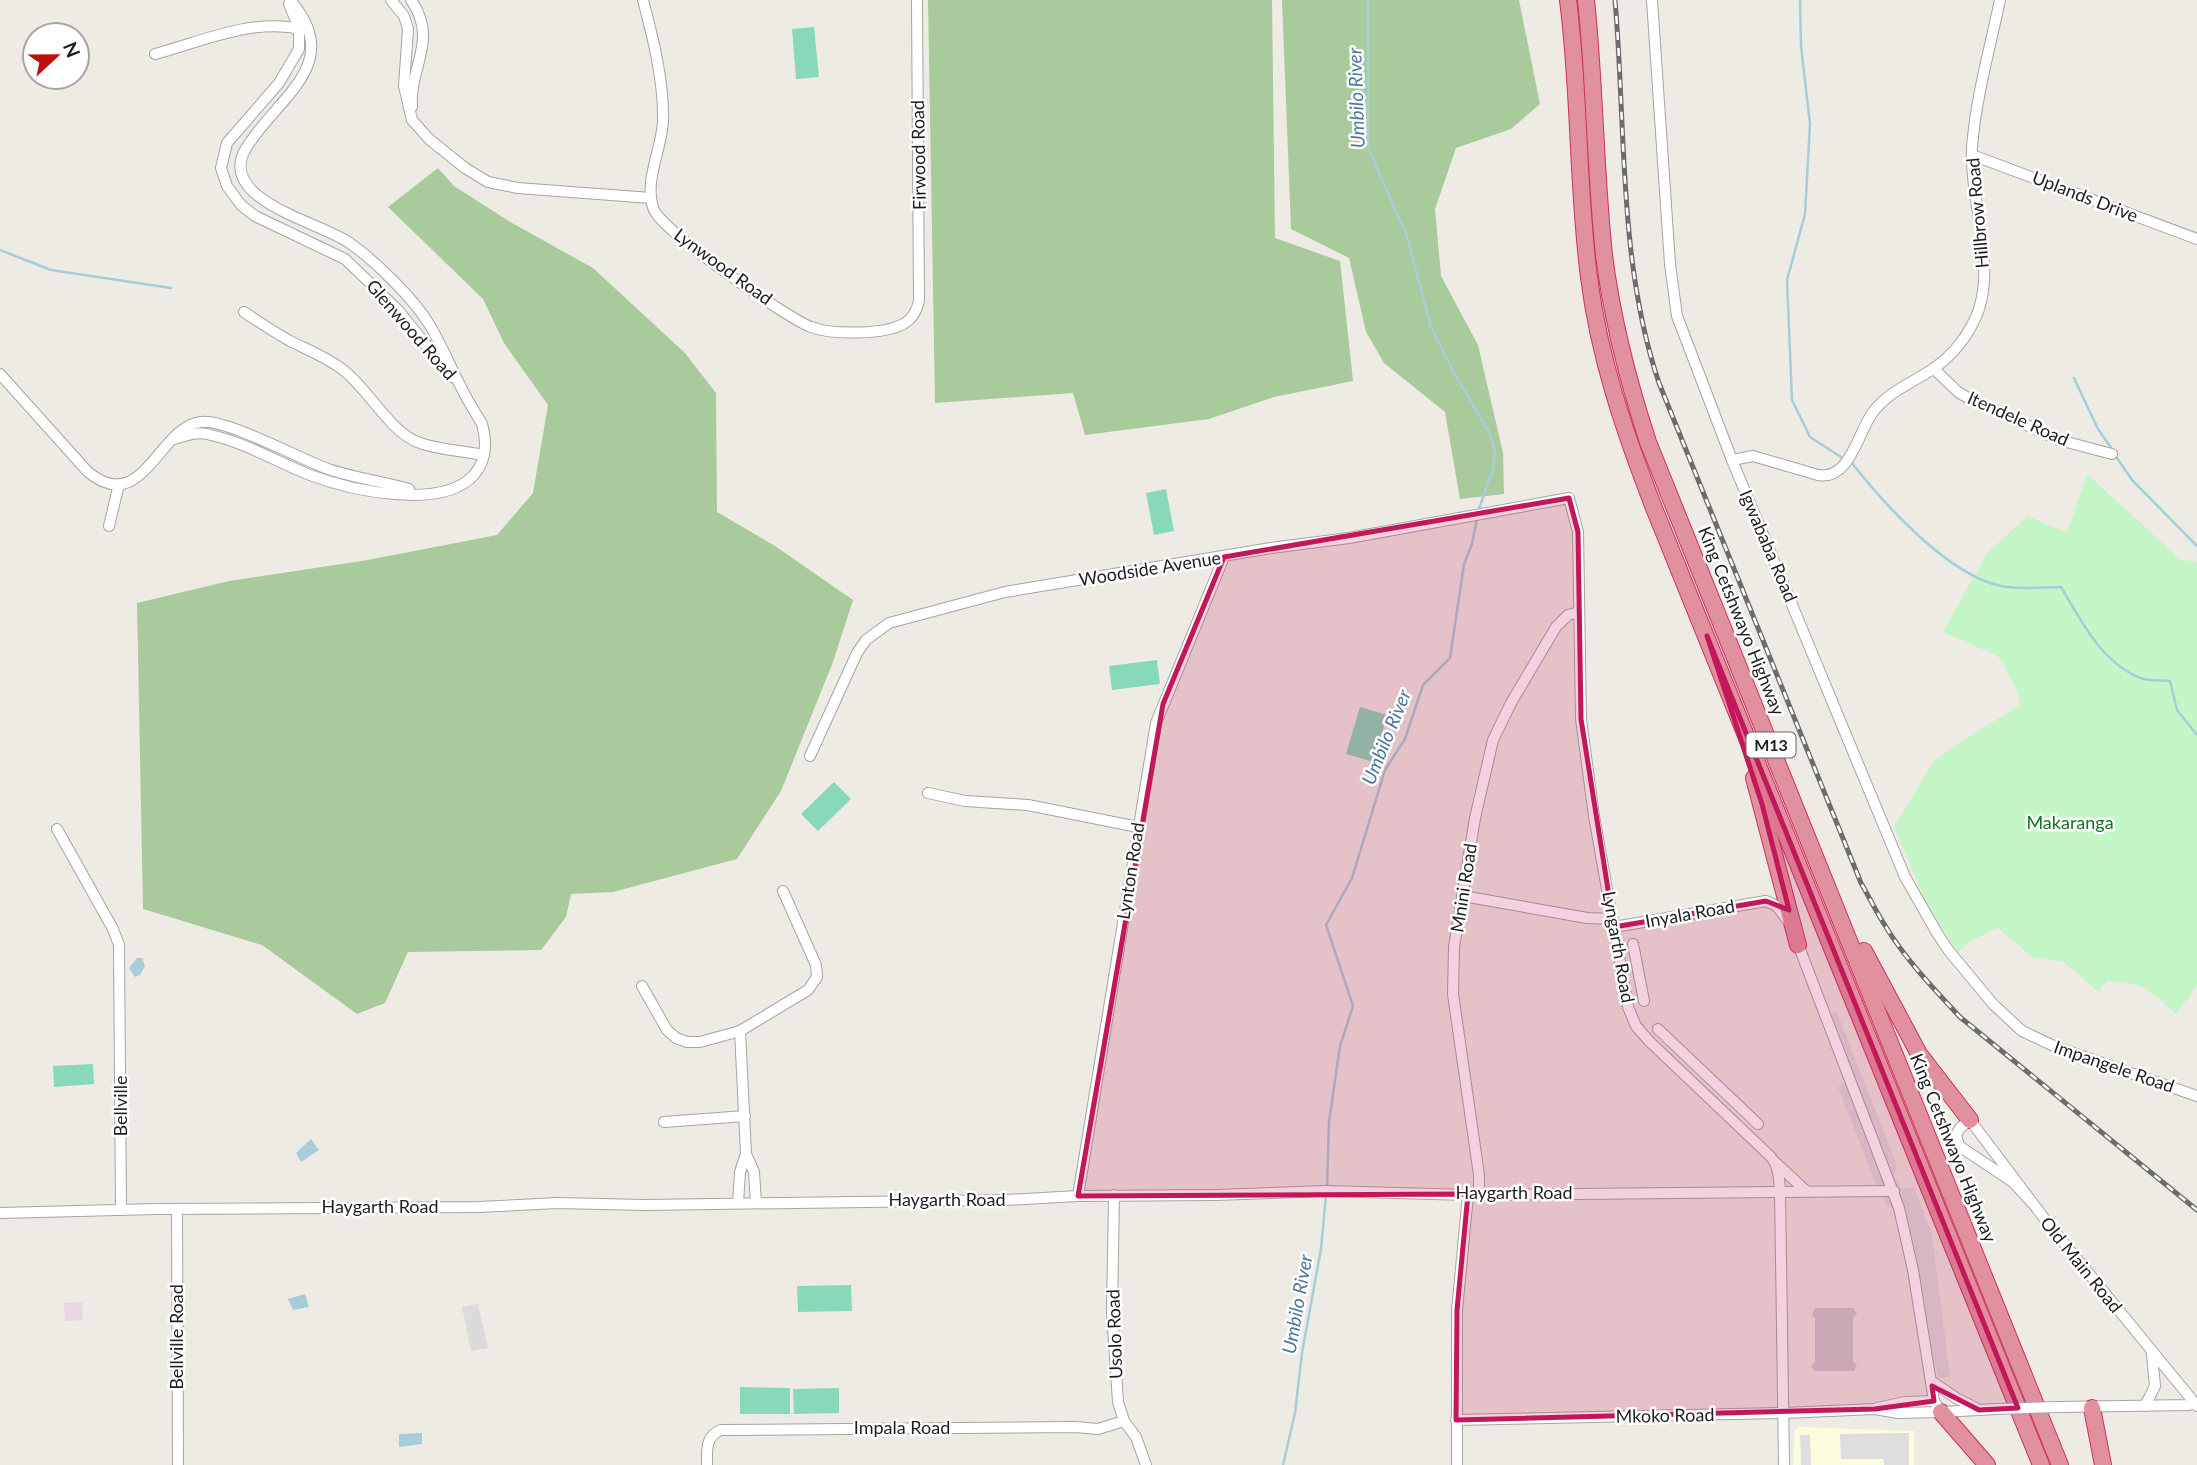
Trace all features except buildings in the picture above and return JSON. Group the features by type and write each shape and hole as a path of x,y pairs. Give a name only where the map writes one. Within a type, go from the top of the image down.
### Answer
{"highway":[{"name":"King Cetshwayo Highway","path":"1567,0 1587,257 1597,328 1616,406 1706,636 2041,1465"},
{"name":"King Cetshwayo Highway","path":"1586,0 1604,254 1615,323 1648,442 2060,1465"},
{"path":"1706,636 1762,804 1798,945"},
{"path":"1810,842 1905,1033 1970,1120"},
{"path":"1938,1406 1987,1465"},
{"path":"2092,1408 2104,1465"}],"street":[{"path":"289,0 305,29"},
{"path":"391,0 407,24 409,35 404,86 411,117 420,130 465,168 488,182 518,188 651,198 663,110 643,0"},
{"path":"411,0 420,14 424,28 424,46 412,94 412,107 420,130"},
{"name":"Firwood Road","path":"916,310 920,274 917,0"},
{"name":"Igwababa Road","path":"1652,0 1661,155 1675,304 1690,353 1905,877 1949,951 2007,1019 2031,1037"},
{"name":"Hillbrow Road","path":"1732,460 1753,456 1818,475 1836,473 1845,464 1878,406 1903,386 1934,369 1965,337 1976,317 1983,295 1984,271 1972,155 1987,59 2000,0"},
{"path":"155,54 271,24 305,29"},
{"name":"Glenwood Road","path":"305,29 289,69 227,143 221,168 227,186 241,205 255,216 345,259 398,310 461,387"},
{"name":"Glenwood Road","path":"305,29 312,50 303,75 244,149 240,160 243,177 249,188 263,200 338,236 364,255 421,312 482,424 486,439 484,455"},
{"name":"Uplands Drive","path":"1972,155 2196,237"},
{"name":"Lynwood Road","path":"651,198 660,220 674,233 780,309 810,326 831,331 885,330 905,323 916,310"},
{"path":"0,374 88,472 100,480 119,484 131,481 143,473 182,430 191,425 211,423 238,431 334,471 409,489 437,492 449,490 467,482 478,470 484,455 419,443 410,438 399,430 362,386 343,370 326,358 268,329 244,312"},
{"name":"Itendele Road","path":"1934,369 1968,398 2059,439 2112,454"},
{"path":"109,526 119,484"},
{"name":"Woodside Avenue","path":"810,756 857,653 866,640 889,623 1005,592 1449,521 1569,498"},
{"name":"Lyngarth Road","path":"1569,498 1578,531 1581,719 1594,816 1628,1007 1642,1034 1806,1191"},
{"name":"Lynton Road","path":"1078,1196 1156,723 1224,557"},
{"name":"Mnini Road","path":"1457,1465 1457,1310 1473,1194 1479,1175 1464,1083 1452,981 1454,947 1475,818 1495,734 1556,627 1568,615 1579,612"},
{"path":"928,793 965,801 1028,805 1139,827"},
{"name":"Bellville","path":"57,828 116,936 120,1002 121,1210"},
{"path":"1777,865 1775,887 1766,901 1777,906 1784,914 1798,945 1894,1191 1906,1232 1931,1381 1938,1406"},
{"path":"642,986 667,1030 676,1038 687,1042 700,1042 740,1031 811,988 817,977 816,965 783,891"},
{"name":"Inyala Road","path":"1463,896 1614,923 1766,901"},
{"path":"1633,944 1644,1001"},
{"path":"1621,967 1636,965"},
{"path":"1658,1029 1758,1124"},
{"path":"738,1203 740,1172 746,1154 740,1031"},
{"name":"Impangele Road","path":"2031,1037 2197,1096"},
{"path":"1670,1062 1680,1051"},
{"path":"664,1122 745,1116"},
{"path":"1970,1120 1957,1133 1959,1146 2013,1182 2032,1203"},
{"name":"Old Main Road","path":"1970,1120 2032,1203 2195,1404"},
{"path":"746,1154 754,1172 756,1203"},
{"path":"1776,1163 1780,1191 1784,1465"},
{"name":"Haygarth Road","path":"0,1213 453,1207 556,1203 1016,1200 1299,1191 1473,1194 1894,1191"},
{"name":"Usolo Road","path":"1114,1195 1112,1313 1118,1402 1124,1421 1136,1437 1146,1465"},
{"name":"Bellville Road","path":"177,1209 178,1465"},
{"path":"2145,1406 2155,1382 2151,1352"},
{"path":"1931,1381 1979,1410"},
{"name":"Mkoko Road","path":"1456,1420 1875,1409 1898,1413 1938,1406 1979,1410 2195,1404"},
{"name":"Impala Road","path":"707,1465 709,1441 712,1434 721,1430 1098,1429 1124,1421"}],"highlighted area":[{"path":"1569,498 1578,532 1581,719 1614,927 1766,901 1789,910 1762,804 1707,636 2018,1408 1979,1410 1932,1386 1934,1401 1875,1409 1456,1420 1457,1310 1468,1194 1078,1196 1163,704 1224,557"}],"shaded area":[{"path":"1837,1012 1897,1166 1894,1177 1901,1188 1914,1188 1932,1234 1950,1377 1938,1378 1903,1211 1888,1207 1876,1184 1838,1087 1855,1077 1832,1014"},
{"path":"82,1302 83,1320 65,1321 64,1303"},
{"path":"478,1304 488,1348 471,1351 462,1307"},
{"path":"1815,1308 1853,1308 1857,1314 1853,1318 1853,1362 1857,1365 1854,1371 1816,1371 1811,1366 1815,1362 1815,1318 1812,1315"},
{"path":"1799,1427 1914,1431 1914,1465 1793,1465 1795,1430"},
{"path":"1909,1433 1909,1465 1884,1465 1883,1459 1841,1459 1840,1434"},
{"path":"1800,1435 1810,1435 1811,1465 1801,1465"}],"green space":[{"path":"928,0 1272,0 1275,238 1340,261 1353,381 1274,397 1209,419 1085,435 1073,393 935,403"},
{"path":"1282,0 1519,0 1540,104 1511,129 1456,148 1435,209 1441,276 1478,345 1503,453 1504,494 1460,499 1445,412 1384,363 1366,332 1349,258 1291,229"},
{"path":"814,27 819,77 796,79 792,29"},
{"path":"438,168 454,186 512,223 593,268 685,353 716,393 717,512 775,546 853,600 833,662 781,791 737,859 613,892 571,894 566,917 541,950 408,952 385,1003 357,1014 262,945 143,909 137,603 229,581 368,560 497,535 533,493 548,405 504,343 483,299 388,207"},
{"name":"Makaranga","path":"2087,474 2181,560 2197,562 2197,986 2176,1014 2152,993 2130,983 2107,981 2098,992 2064,962 2032,957 1998,928 1971,941 1958,952 1928,907 1894,827 1933,762 2020,705 2016,688 1998,656 1943,632 1987,553 2028,516 2067,533"},
{"path":"1166,489 1174,531 1154,535 1146,493"},
{"path":"1157,660 1160,684 1112,690 1109,666"},
{"path":"1360,707 1387,715 1374,762 1346,754"},
{"path":"834,782 851,799 818,831 801,814"},
{"path":"93,1064 94,1084 54,1087 53,1066"},
{"path":"851,1285 852,1311 798,1312 797,1286"},
{"path":"740,1387 790,1388 790,1414 740,1414"},
{"path":"839,1388 839,1413 794,1414 793,1389"}],"water":[{"path":"137,958 142,958 145,966 140,975 135,977 129,968"},
{"path":"311,1139 319,1150 301,1162 296,1153"},
{"path":"305,1294 309,1307 293,1310 288,1299"},
{"path":"422,1433 422,1444 399,1447 399,1434"}],"waterway":[{"name":"Umbilo River","path":"1368,0 1368,148 1407,236 1431,327 1454,373 1489,432 1495,452 1493,468 1479,509"},
{"path":"1800,0 1801,46 1810,124 1805,214 1787,280 1792,400 1810,437 1841,457"},
{"path":"0,250 51,270 171,288"},
{"path":"2074,378 2098,429 2112,449"},
{"path":"2115,455 2132,480 2197,546"},
{"path":"1852,463 1899,517 1960,568 2001,586 2061,587 2094,640 2116,663 2143,679 2170,681 2177,710 2197,735"},
{"name":"Umbilo River","path":"1327,1188 1329,1122 1340,1046 1353,1006 1326,925 1352,878 1385,770 1405,739 1423,685 1450,658 1464,564 1472,544 1477,519"},
{"name":"Umbilo River","path":"1283,1465 1295,1413 1302,1353 1321,1249 1326,1195"}],"railway":[{"path":"1615,0 1630,242 1646,337 1659,383 1861,883 1902,951 1960,1017 2197,1210"}]}
